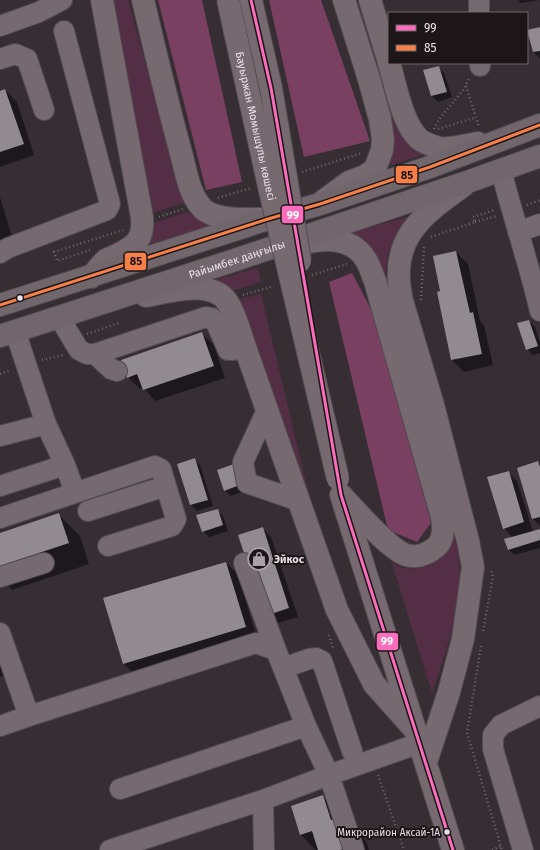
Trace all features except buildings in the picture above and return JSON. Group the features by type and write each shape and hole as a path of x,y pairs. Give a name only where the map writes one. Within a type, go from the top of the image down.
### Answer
{"highway":[{"path":"0,305 268,219 320,204 430,167 540,125"},
{"name":"Райымбек даңғылы","path":"7,333 235,260 540,156"}],"main road":[{"path":"91,277 106,260 130,249 137,243 143,226 133,162 102,0"},
{"path":"143,0 173,123 189,182 196,200 204,210 212,214 238,219 268,219"},
{"name":"Бауыржан Момышұлы көшесі","path":"228,0 339,487 452,850"},
{"name":"Бауыржан Момышұлы көшесі","path":"251,0 271,88 339,487"},
{"path":"320,204 349,182 365,176 375,169 383,147 382,131 377,108 344,0"},
{"path":"370,0 388,60"},
{"path":"389,64 406,119 420,140 440,148 455,148 513,135"},
{"path":"100,304 192,288 208,289 223,296 229,304 337,610 374,684 420,745 449,692 463,638 473,567 468,541 433,405 399,291 399,269 403,248 416,225 435,206 470,181"},
{"path":"235,260 307,242 327,240 340,241 354,247 366,259 375,281 442,517 443,532 439,543 426,554 411,556 405,555 390,544 339,487"}],"street":[{"path":"0,26 39,12 62,0"},
{"path":"479,0 479,12"},
{"path":"0,253 8,248 106,210 110,204 64,31"},
{"path":"0,59 15,54 27,59 44,110"},
{"path":"501,170 518,232 536,279 540,311"},
{"path":"518,232 540,224"},
{"path":"59,317 79,350 87,354 95,354 206,317 212,318 217,325 228,350 245,347"},
{"path":"7,333 65,465 75,492"},
{"path":"95,354 111,369 117,371"},
{"path":"267,410 243,462 247,483 299,501"},
{"path":"0,436 46,424"},
{"path":"0,486 65,465"},
{"path":"0,518 155,466 161,469 176,519 172,526 108,546"},
{"path":"88,511 166,486"},
{"path":"0,577 44,563"},
{"path":"244,563 279,659 328,775 354,850"},
{"path":"0,633 29,716"},
{"path":"0,726 256,643 279,659 316,658 322,661 352,751"},
{"path":"523,850 493,749 493,735 501,725 540,706"},
{"path":"120,789 306,726"},
{"path":"110,850 152,843 328,775 420,745"},
{"path":"263,800 264,850"}],"path":[{"path":"433,131 437,121 466,86 477,68"},
{"path":"466,86 479,127 477,131"},
{"path":"437,130 474,118"},
{"path":"156,218 189,207"},
{"path":"476,217 501,208"},
{"path":"61,259 95,248"},
{"path":"88,334 119,323"},
{"path":"492,850 501,846"}],"shaded area":[{"path":"108,0 128,0 184,203 149,214"},
{"path":"158,0 202,0 242,182 206,190"},
{"path":"269,0 321,0 370,141 304,157"},
{"path":"348,0 360,0 426,154 388,166"},
{"path":"188,212 209,226 139,247 148,225"},
{"path":"410,216 388,253 384,289 350,233"},
{"path":"258,268 261,282 229,292 213,280"},
{"path":"352,273 373,313 431,523 417,542 388,530 329,282"},
{"path":"261,294 324,558 235,300"},
{"path":"454,536 459,557 459,594 453,628 432,693 391,560 397,566 408,569 420,568 432,564 441,558"}],"transit line":[{"name":"99","path":"251,0 271,88 341,495 453,850"},
{"name":"85","path":"0,305 268,219 320,204 430,167 540,125"}],"place":[{"name":"Эйкос","path":"259,559"},
{"name":"Микрорайон Аксай-1А","path":"447,832"}]}
